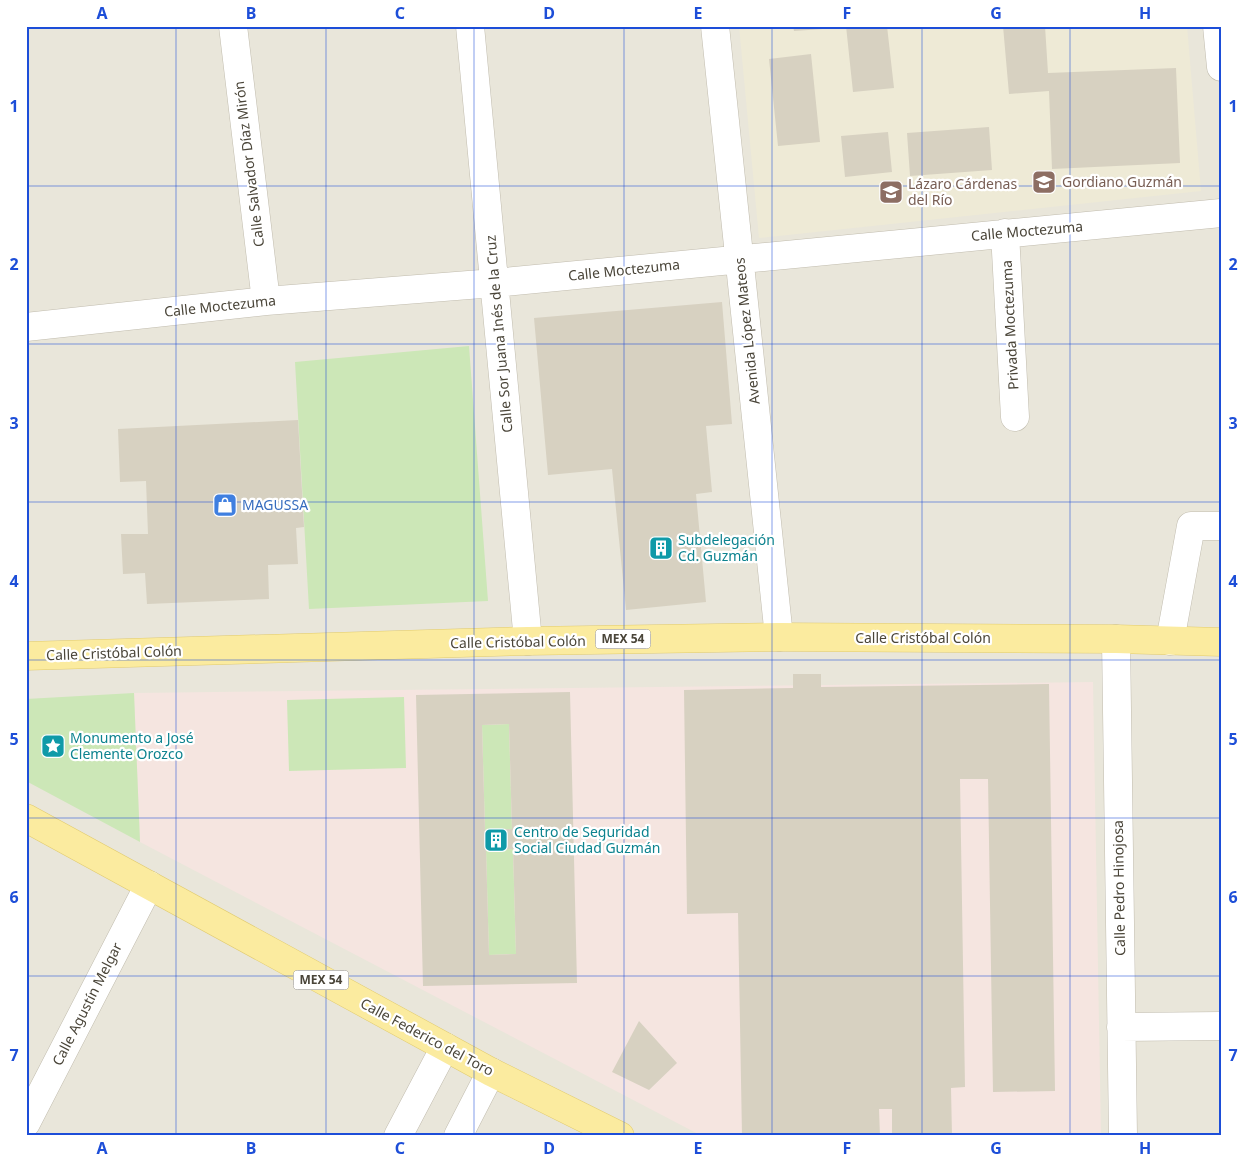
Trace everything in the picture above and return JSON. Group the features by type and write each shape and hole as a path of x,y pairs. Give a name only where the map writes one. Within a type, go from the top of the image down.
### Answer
{"main road":[{"name":"Calle Cristóbal Colón","path":"26,656 528,641 779,637 1221,642"},
{"name":"Calle Federico del Toro","path":"26,818 491,1072 620,1136"}],"street":[{"name":"Calle Salvador Díaz Mirón","path":"232,26 266,301"},
{"name":"Calle Sor Juana Inés de la Cruz","path":"470,26 528,641"},
{"name":"Avenida López Mateos","path":"714,26 779,637"},
{"path":"1219,32 1221,67"},
{"name":"Calle Moctezuma","path":"26,327 266,301 494,283 1221,213"},
{"name":"Privada Moctezuma","path":"1005,233 1016,417"},
{"path":"1170,641 1191,526 1221,526"},
{"name":"Calle Pedro Hinojosa","path":"1116,640 1122,1136"},
{"name":"Calle Agustín Melgar","path":"26,1123 149,885"},
{"path":"1121,1027 1221,1026"},
{"path":"398,1136 445,1047"},
{"path":"458,1136 491,1072"}],"shaded area":[{"path":"26,26 1221,26 1221,1136 26,1136"},
{"path":"739,26 1187,26 1201,191 759,238"},
{"path":"1093,682 1101,1136 702,1136 140,842 134,693"}],"green space":[{"path":"469,346 488,601 309,609 295,362"},
{"path":"134,693 140,842 26,781 26,699"},
{"path":"404,697 406,768 289,771 287,700"},
{"path":"509,724 512,829 485,830 482,725"},
{"path":"513,849 516,954 489,955 486,850"}],"building":[{"path":"793,26 837,26 837,28 794,31"},
{"path":"846,26 887,26 894,88 853,92"},
{"path":"1003,26 1045,26 1048,73 1176,68 1180,163 1052,169 1049,91 1009,94"},
{"path":"811,54 820,142 778,146 769,59"},
{"path":"989,127 992,170 910,176 907,133"},
{"path":"888,132 892,172 845,177 841,136"},
{"path":"722,302 732,424 706,426 712,492 696,494 706,602 626,610 612,469 548,475 534,318"},
{"name":"MAGUSSA","path":"298,420 304,527 296,528 298,564 268,565 269,599 147,604 145,573 123,574 121,534 148,534 146,481 120,482 118,429"},
{"path":"26,527 28,527 28,613 26,613"},
{"path":"793,674 821,674 821,687 1049,684 1055,1091 993,1092 988,779 960,779 965,1087 951,1088 952,1136 892,1136 892,1109 879,1109 880,1136 742,1136 738,913 687,914 684,690 793,688"},
{"name":"Centro de Seguridad Social Ciudad Guzmán","path":"570,692 577,983 423,986 416,695","holes":["509,724 512,829 485,830 482,725","513,849 516,954 489,955 486,850"]},
{"path":"639,1021 677,1063 649,1090 612,1072"}],"place":[{"name":"Gordiano Guzmán","path":"1044,182"},
{"name":"Lázaro Cárdenas del Río","path":"891,192"},
{"name":"MAGUSSA","path":"225,505"},
{"name":"Subdelegación Cd. Guzmán","path":"661,548"},
{"name":"Monumento a José Clemente Orozco","path":"53,746"},
{"name":"Centro de Seguridad Social Ciudad Guzmán","path":"496,840"}]}
